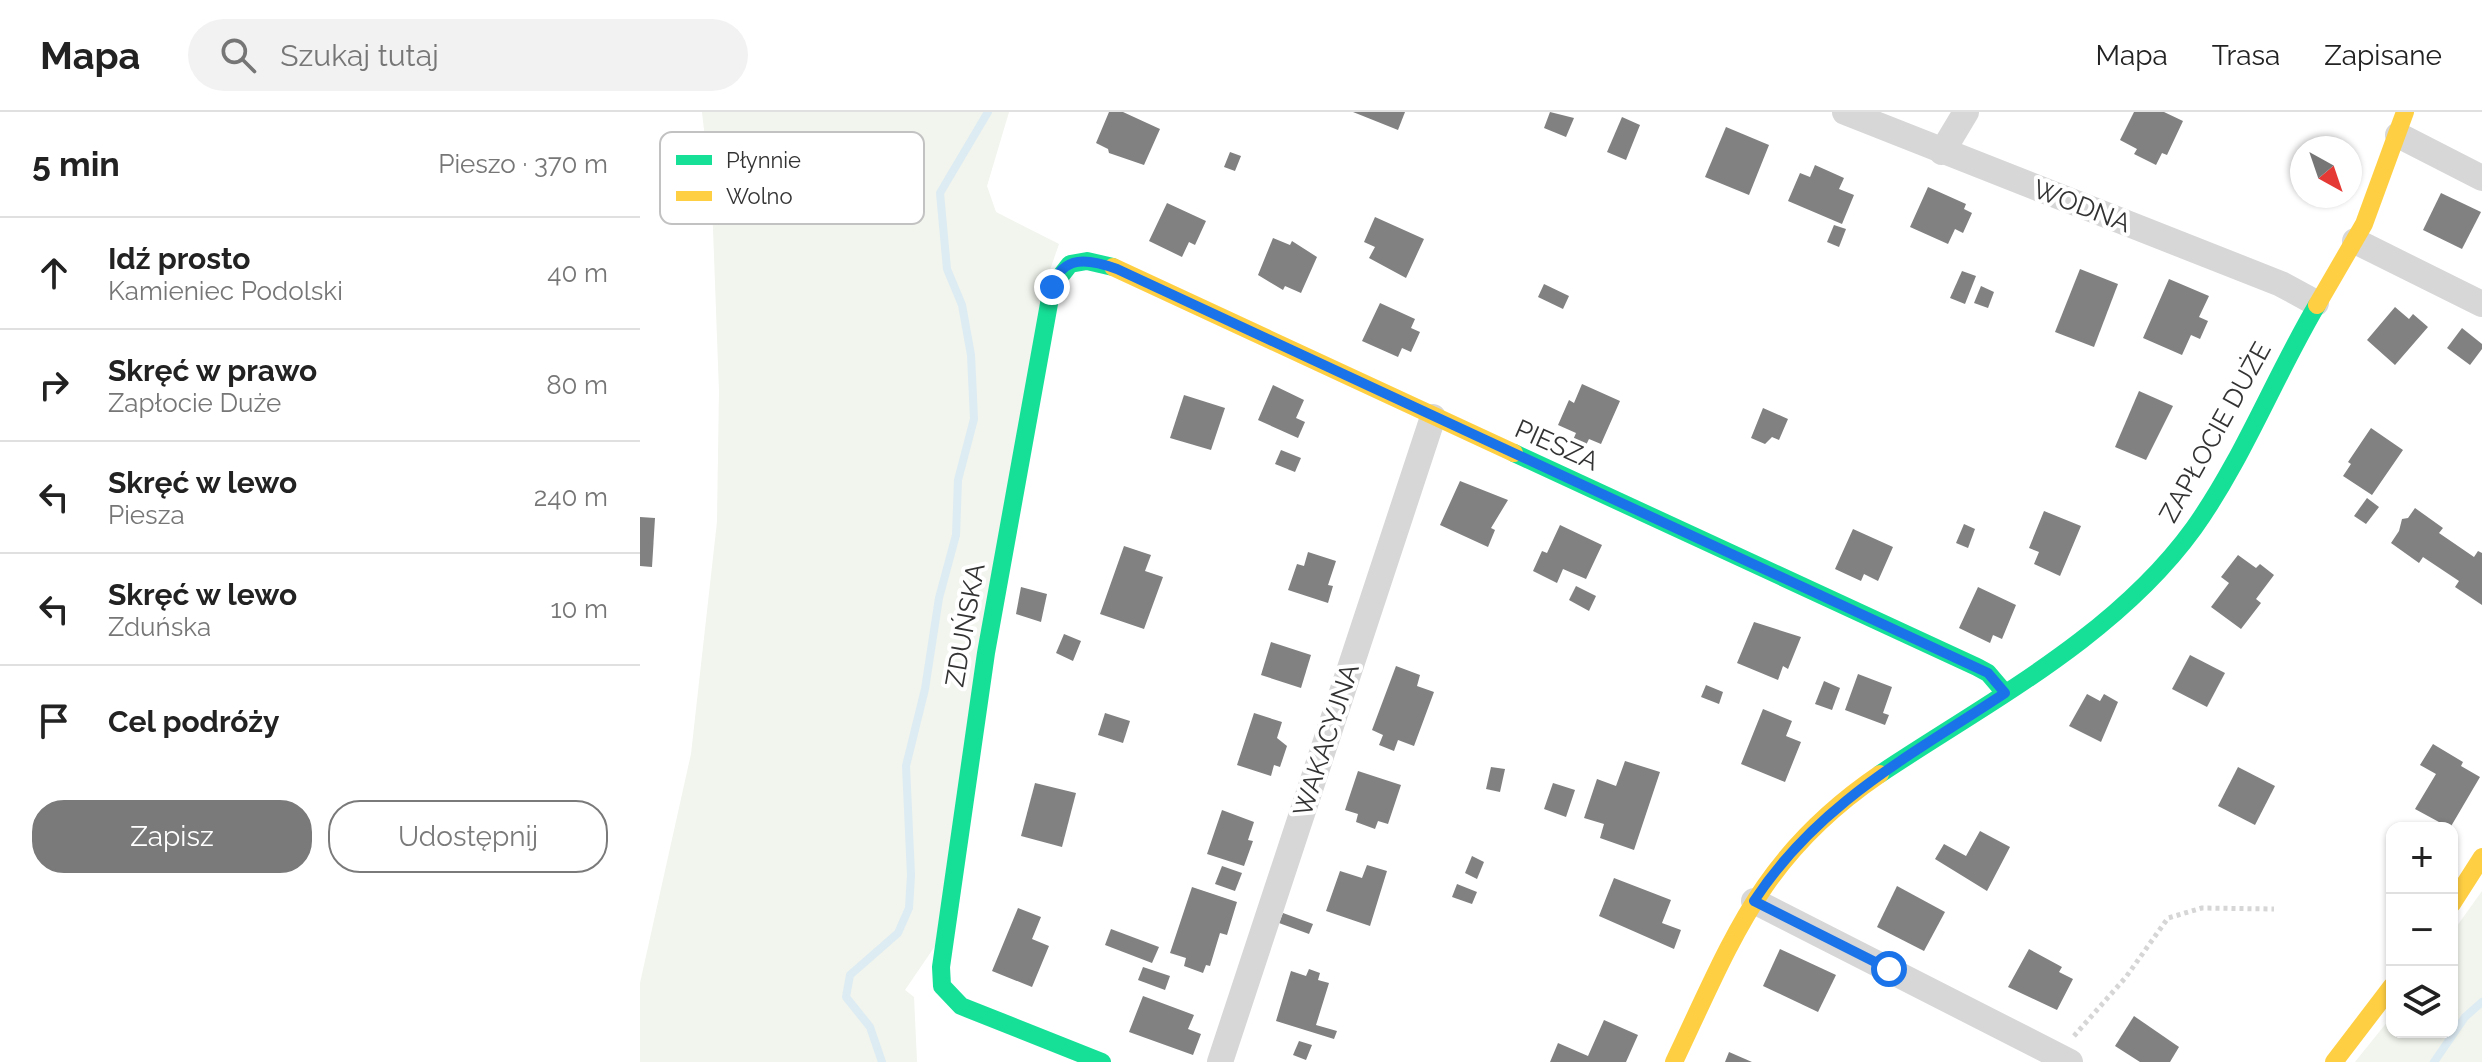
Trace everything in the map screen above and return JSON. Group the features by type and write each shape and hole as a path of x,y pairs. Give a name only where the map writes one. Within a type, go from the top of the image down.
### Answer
{"street":[{"name":"WODNA","path":"1845,112 2281,284 2316,303"},
{"path":"1942,152 1966,112"},
{"path":"2401,123 2482,178"},
{"name":"ZAPŁOCIE DUŻE","path":"1674,1062 1754,901 1790,850 1838,805 2005,693 2100,622 2178,549 2220,486 2316,303 2355,241 2401,123"},
{"path":"2355,241 2482,304"},
{"name":"PIESZA","path":"1079,260 1093,260 1117,269 1977,667 1988,673 2005,693"},
{"name":"ZDUŃSKA","path":"1079,260 1057,273 1052,287 986,653 941,967 942,986 961,1006 1102,1062"},
{"name":"WAKACYJNA","path":"1220,1062 1433,417"},
{"path":"2458,895 2482,857"},
{"path":"1754,901 2064,1058"},
{"path":"2334,1062 2386,994"}],"path":[{"path":"2064,1058 2168,918 2202,908 2274,909"}],"shaded area":[{"path":"702,112 1009,112 987,186 996,212 1059,244 1045,284 935,946 905,990 914,997 917,1062 640,1062 640,983 691,754 717,522 719,391 713,224 924,224 924,132 704,132"},
{"path":"2482,891 2482,1062 2355,1062 2386,1023 2386,1038 2458,1038 2458,925"}],"building":[{"path":"1109,112 1123,112 1160,129 1144,165 1109,153 1108,149 1096,143"},
{"path":"1353,112 1405,112 1398,130"},
{"path":"1550,112 1574,118 1566,137 1544,128"},
{"path":"2134,112 2164,112 2183,121 2167,155 2162,153 2156,165 2134,154 2137,149 2120,140"},
{"path":"1622,117 1640,125 1626,160 1607,152"},
{"path":"1726,127 1769,145 1749,195 1705,177"},
{"path":"1230,152 1241,156 1235,171 1224,167"},
{"path":"1815,165 1844,178 1839,189 1854,195 1842,224 1788,201 1800,173 1810,177"},
{"path":"1928,187 1966,204 1964,209 1972,213 1963,233 1955,229 1948,244 1910,227"},
{"path":"2441,193 2481,212 2462,249 2423,230"},
{"path":"1167,203 1206,221 1195,245 1189,242 1182,257 1149,241"},
{"path":"1375,217 1424,239 1406,278 1369,258 1375,247 1364,242"},
{"path":"1834,225 1846,229 1839,247 1827,242"},
{"path":"1273,238 1290,245 1292,241 1317,257 1301,293 1285,286 1283,290 1258,275"},
{"path":"2080,269 2118,284 2094,347 2055,332"},
{"path":"1962,271 1976,276 1965,304 1950,298"},
{"path":"2169,279 2209,296 2199,317 2208,321 2200,339 2191,335 2182,355 2143,338"},
{"path":"1544,284 1569,296 1563,309 1538,297"},
{"path":"1981,286 1994,292 1988,308 1974,303"},
{"path":"1380,303 1415,319 1411,328 1420,332 1411,352 1402,348 1398,357 1362,341"},
{"path":"2395,307 2409,319 2413,314 2428,327 2395,365 2367,340"},
{"path":"2462,328 2482,344 2482,349 2470,365 2447,348"},
{"path":"1582,384 1620,401 1601,444 1589,439 1586,445 1573,440 1576,433 1558,425 1569,400 1574,403"},
{"path":"1273,385 1304,400 1296,418 1305,422 1298,438 1258,420"},
{"path":"2139,391 2173,406 2146,460 2115,447"},
{"path":"1184,395 1225,408 1211,450 1170,438"},
{"path":"1763,408 1788,419 1779,440 1772,437 1765,444 1751,438"},
{"path":"2371,428 2403,450 2372,495 2343,476 2351,464 2348,462"},
{"path":"1281,450 1301,458 1295,472 1275,464"},
{"path":"1460,481 1508,500 1491,528 1495,530 1488,547 1440,525"},
{"path":"2367,498 2379,507 2366,524 2354,516"},
{"path":"2415,508 2443,528 2439,533 2474,557 2478,551 2482,553 2482,605 2455,587 2459,581 2423,557 2419,563 2391,543 2402,519 2408,518"},
{"path":"2044,511 2081,526 2060,576 2034,564 2039,552 2029,548"},
{"path":"640,517 655,518 652,567 640,566"},
{"path":"1964,524 1975,529 1968,548 1956,543"},
{"path":"1560,525 1602,545 1586,579 1563,569 1557,583 1533,571 1542,551 1547,553"},
{"path":"1853,529 1893,547 1878,581 1864,574 1861,581 1835,569"},
{"path":"1124,546 1151,555 1145,571 1163,577 1144,629 1100,614"},
{"path":"1308,552 1336,561 1328,585 1333,586 1328,603 1288,590 1297,564 1304,566"},
{"path":"2238,555 2256,568 2260,564 2274,575 2256,599 2261,603 2241,629 2211,607 2229,583 2221,577"},
{"path":"1576,586 1596,596 1589,611 1569,600"},
{"path":"1021,587 1047,594 1041,622 1016,614"},
{"path":"1978,587 2016,605 2002,639 1993,635 1990,643 1959,628"},
{"path":"1754,622 1801,637 1788,669 1783,666 1778,680 1737,663"},
{"path":"1064,634 1081,641 1073,661 1056,653"},
{"path":"1271,642 1311,655 1301,688 1261,675"},
{"path":"2190,655 2225,673 2207,707 2172,689"},
{"path":"1396,666 1420,675 1417,686 1434,692 1414,746 1398,740 1394,751 1379,745 1383,735 1372,730"},
{"path":"1858,674 1892,687 1883,713 1889,715 1885,725 1845,710"},
{"path":"1824,681 1840,688 1832,710 1815,704"},
{"path":"1706,685 1723,692 1719,704 1701,697"},
{"path":"2087,694 2100,701 2104,694 2118,702 2101,742 2069,726"},
{"path":"1763,709 1792,721 1786,736 1801,742 1785,782 1741,764"},
{"path":"1105,713 1130,721 1123,743 1098,735"},
{"path":"1254,713 1282,722 1277,738 1287,746 1280,767 1274,765 1271,776 1237,765"},
{"path":"2433,744 2463,762 2461,766 2480,777 2454,822 2439,822 2415,809 2436,774 2420,765"},
{"path":"1625,761 1660,772 1634,850 1600,838 1604,824 1584,818 1597,779 1616,786"},
{"path":"1491,767 1505,769 1500,792 1486,789"},
{"path":"2238,767 2275,786 2255,825 2218,806"},
{"path":"1358,771 1401,785 1388,824 1378,821 1375,829 1356,822 1358,814 1345,810"},
{"path":"1035,783 1076,793 1062,847 1021,836"},
{"path":"1553,783 1575,790 1566,817 1544,809"},
{"path":"1222,810 1254,822 1248,840 1253,841 1244,866 1207,854"},
{"path":"1980,831 2010,847 1987,891 1935,859 1944,844 1966,856"},
{"path":"1472,856 1484,862 1477,879 1465,873"},
{"path":"1367,865 1387,871 1370,926 1326,911 1340,871 1362,878"},
{"path":"1222,866 1242,873 1235,891 1215,884"},
{"path":"1614,878 1671,900 1662,923 1681,930 1674,949 1599,916"},
{"path":"1457,884 1477,892 1472,904 1452,897"},
{"path":"1897,886 1945,912 1924,951 1877,927"},
{"path":"1192,887 1237,902 1227,935 1220,933 1210,966 1206,965 1203,973 1184,966 1186,958 1170,953"},
{"path":"1018,908 1041,917 1032,939 1049,946 1032,987 992,971"},
{"path":"1283,913 1313,924 1309,934 1279,923"},
{"path":"1111,929 1159,947 1152,963 1105,945"},
{"path":"1780,949 1836,975 1818,1012 1763,986"},
{"path":"2029,949 2062,967 2059,972 2073,979 2057,1010 2008,987"},
{"path":"1143,967 1170,976 1165,990 1138,980"},
{"path":"1309,969 1320,973 1318,980 1329,983 1316,1025 1337,1031 1334,1039 1276,1021 1291,971 1306,976"},
{"path":"1143,996 1194,1015 1188,1029 1201,1034 1193,1055 1129,1032"},
{"path":"2134,1016 2179,1047 2170,1062 2140,1062 2115,1046"},
{"path":"1604,1020 1638,1035 1626,1062 1550,1062 1558,1043 1588,1056"},
{"path":"1299,1041 1312,1045 1306,1060 1293,1055"},
{"path":"1729,1052 1752,1062 1725,1062"}],"waterway":[{"path":"882,1062 870,1027 846,997 850,975 898,933 909,908 911,875 906,766 925,689 939,598 956,535 958,480 974,419 971,355 962,305 947,269 940,193 988,112"},
{"path":"2434,1062 2465,1017 2482,1002"}],"traffic: fast":[{"path":"1102,1062 961,1006 942,986 941,967 986,653 1052,287 1070,264 1087,261 1113,267"},
{"path":"1880,774 2048,664 2127,602 2163,567 2212,502 2317,305"},
{"path":"1514,453 1977,667 1988,673 2005,693"}],"traffic: slow":[{"path":"2317,305 2364,224 2405,112"},
{"path":"1113,267 1514,453"},
{"path":"1674,1062 1734,938 1778,868 1839,805 1880,774"},
{"path":"2458,895 2482,857"},
{"path":"2334,1062 2386,994"}],"route":[{"path":"1052,287 1057,273 1079,260 1093,260 1117,269 1988,673 2005,693 1838,805 1790,850 1754,901 1889,969"}]}
